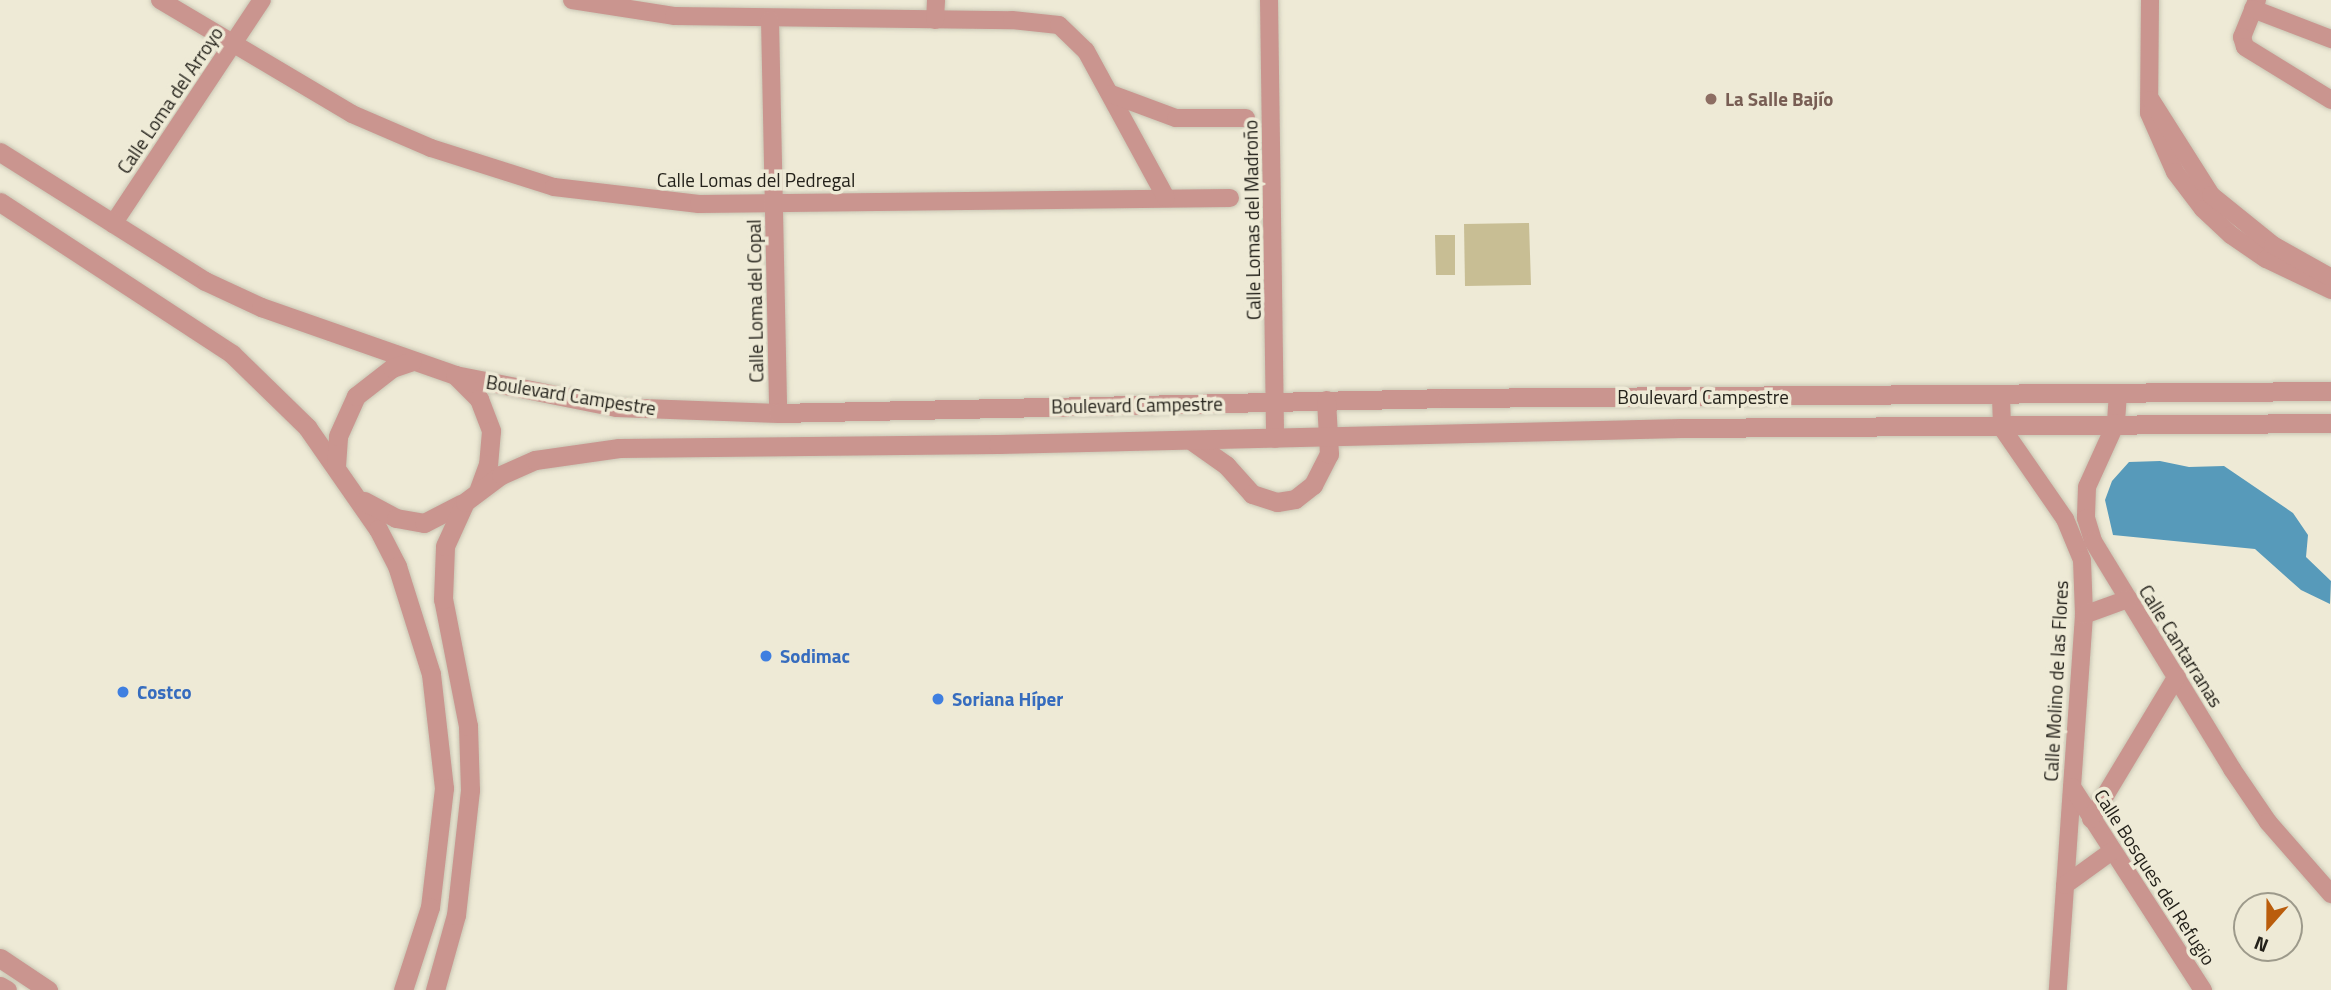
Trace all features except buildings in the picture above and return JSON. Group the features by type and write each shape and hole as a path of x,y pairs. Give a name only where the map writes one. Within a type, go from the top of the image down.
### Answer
{"street":[{"name":"Calle Lomas del Pedregal","path":"160,0 352,114 485,167 554,187 634,199 775,203 1230,198"},
{"name":"Calle Loma del Arroyo","path":"113,224 262,0"},
{"path":"572,0 674,16 770,20 1045,21 1059,25 1086,51 1166,198"},
{"path":"935,20 936,0"},
{"name":"Calle Lomas del Madroño","path":"1269,0 1275,439"},
{"path":"2150,0 2150,99 2160,143 2203,209 2266,259 2331,290"},
{"path":"2331,39 2255,5 2242,37 2245,47 2331,100"},
{"name":"Calle Loma del Copal","path":"770,20 778,413"},
{"path":"1111,94 1176,118 1246,118"},
{"path":"2150,99 2211,195 2273,245 2331,278"},
{"name":"Boulevard Campestre","path":"0,152 205,281 261,307 455,375 616,407 778,413 1326,400 2001,397 2331,391"},
{"path":"0,202 232,355 280,396 360,499 397,566 421,635 431,674 444,788 429,906 403,990"},
{"path":"336,467 341,425 356,396 392,368 412,361"},
{"path":"435,990 456,915 467,848 468,726 442,570 450,527 472,495 488,464 491,431 479,399 455,375"},
{"name":"Calle Cantarranas","path":"2118,393 2116,424 2093,467 2085,504 2093,541 2268,822 2331,894"},
{"path":"2001,397 2002,428"},
{"path":"1192,441 1226,465 1252,494 1277,502 1295,499 1313,485 1329,454 1326,400"},
{"name":"Boulevard Campestre","path":"472,495 534,460 599,449 1192,441 1736,427 2002,428 2116,424 2331,423"},
{"name":"Calle Molino de las Flores","path":"2002,428 2074,536 2082,560 2084,614 2058,990"},
{"path":"360,499 396,518 424,523 472,495"},
{"path":"2084,614 2128,599"},
{"path":"2091,819 2177,676"},
{"name":"Calle Bosques del Refugio","path":"2072,787 2203,990"},
{"path":"2065,885 2112,851"},
{"path":"0,958 48,990"},
{"path":"0,986 7,990"}],"shaded area":[{"path":"1529,223 1531,285 1465,286 1464,224"},
{"path":"1435,235 1455,235 1455,275 1436,275"}],"water":[{"path":"2160,461 2189,467 2224,466 2293,513 2308,535 2306,557 2331,581 2330,604 2301,590 2255,549 2113,535 2105,500 2112,481 2129,462"}],"place":[{"name":"La Salle Bajío","path":"1711,99"},
{"name":"Sodimac","path":"766,656"},
{"name":"Costco","path":"123,692"},
{"name":"Soriana Híper","path":"938,699"}]}
